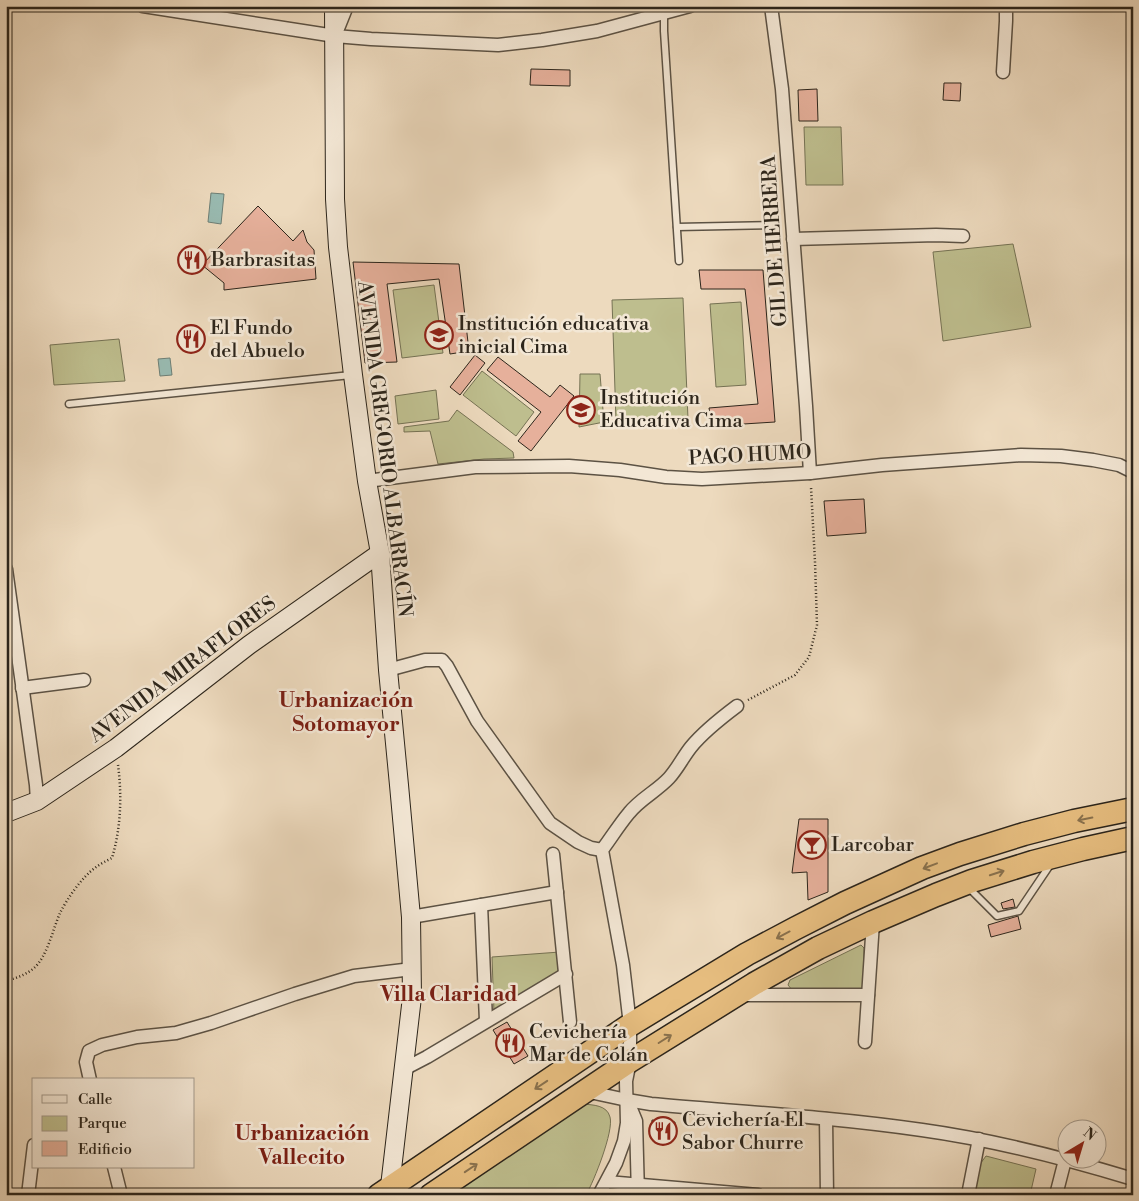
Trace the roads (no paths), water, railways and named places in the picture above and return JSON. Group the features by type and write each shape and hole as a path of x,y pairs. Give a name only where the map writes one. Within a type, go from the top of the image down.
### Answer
{"highway":[{"path":"386,1192 630,1025 748,954 796,928 922,868 1024,834 1133,809"},
{"path":"431,1195 630,1061 734,996 818,948 872,922 965,884 1024,864 1133,838"},
{"path":"956,856 965,884"}],"street":[{"path":"143,6 335,36 498,45 597,31 690,6"},
{"name":"AVENIDA GREGORIO ALBARRACÍN","path":"334,6 336,218 338,247 367,481 380,553 388,670 411,917 412,996 397,1123 386,1192"},
{"path":"335,36 347,6"},
{"name":"GIL DE HERRERA","path":"771,6 782,89 810,473"},
{"path":"1003,72 1006,6"},
{"path":"793,239 962,236"},
{"name":"PAGO HUMO","path":"367,481 475,468 569,466 620,470 666,477 702,479 810,473 882,465 1021,455 1061,456 1094,460 1119,465 1133,472"},
{"name":"AVENIDA MIRAFLORES","path":"6,813 37,801 74,778 249,646 380,553"},
{"path":"6,569 37,801"},
{"path":"388,670 425,660 442,660 477,721 550,823 578,842 591,848 602,850"},
{"path":"22,688 84,680"},
{"path":"599,1195 616,1163 624,1141 627,1123 626,1081 630,1061 630,1025 623,965 602,850 629,813 668,778 701,736 737,706"},
{"path":"553,854 570,1022"},
{"path":"411,917 557,892"},
{"path":"481,905 486,1021"},
{"path":"865,1042 872,922"},
{"path":"90,1078 86,1062 89,1051 102,1045 138,1037 176,1033 211,1024 295,994 354,976 412,969"},
{"path":"404,1070 566,974"},
{"path":"734,996 868,995"},
{"path":"585,1091 651,1104 826,1119 922,1130 978,1140 1056,1158"},
{"path":"627,1100 636,1121 637,1190"},
{"path":"826,1119 827,1195"},
{"path":"968,1195 978,1140"},
{"path":"28,1195 32,1162"},
{"path":"114,1168 121,1195"},
{"path":"1056,1195 1064,1168"},
{"path":"1094,1168 1133,1179"},
{"path":"607,1182 637,1190 758,1195"}],"lane":[{"path":"664,14 679,261"},
{"path":"677,227 770,225"},
{"path":"69,404 353,375"},
{"path":"965,884 997,916 1019,911 1056,856"}],"water":[{"path":"211,193 224,194 221,224 208,222"},
{"path":"170,358 172,375 160,376 158,359"}],"place":[{"name":"Barbrasitas","path":"192,260"},
{"name":"Institución educativa inicial Cima","path":"439,335"},
{"name":"El Fundo del Abuelo","path":"191,339"},
{"name":"Institución Educativa Cima","path":"581,410"},
{"name":"Larcobar","path":"812,845"},
{"name":"Cevichería Mar de Colán","path":"510,1043"},
{"name":"Cevichería El Sabor Churre","path":"663,1131"}],"district":[{"name":"Urbanización Sotomayor","path":"346,713"},
{"name":"Villa Claridad","path":"449,995"},
{"name":"Urbanización Vallecito","path":"302,1146"}]}
